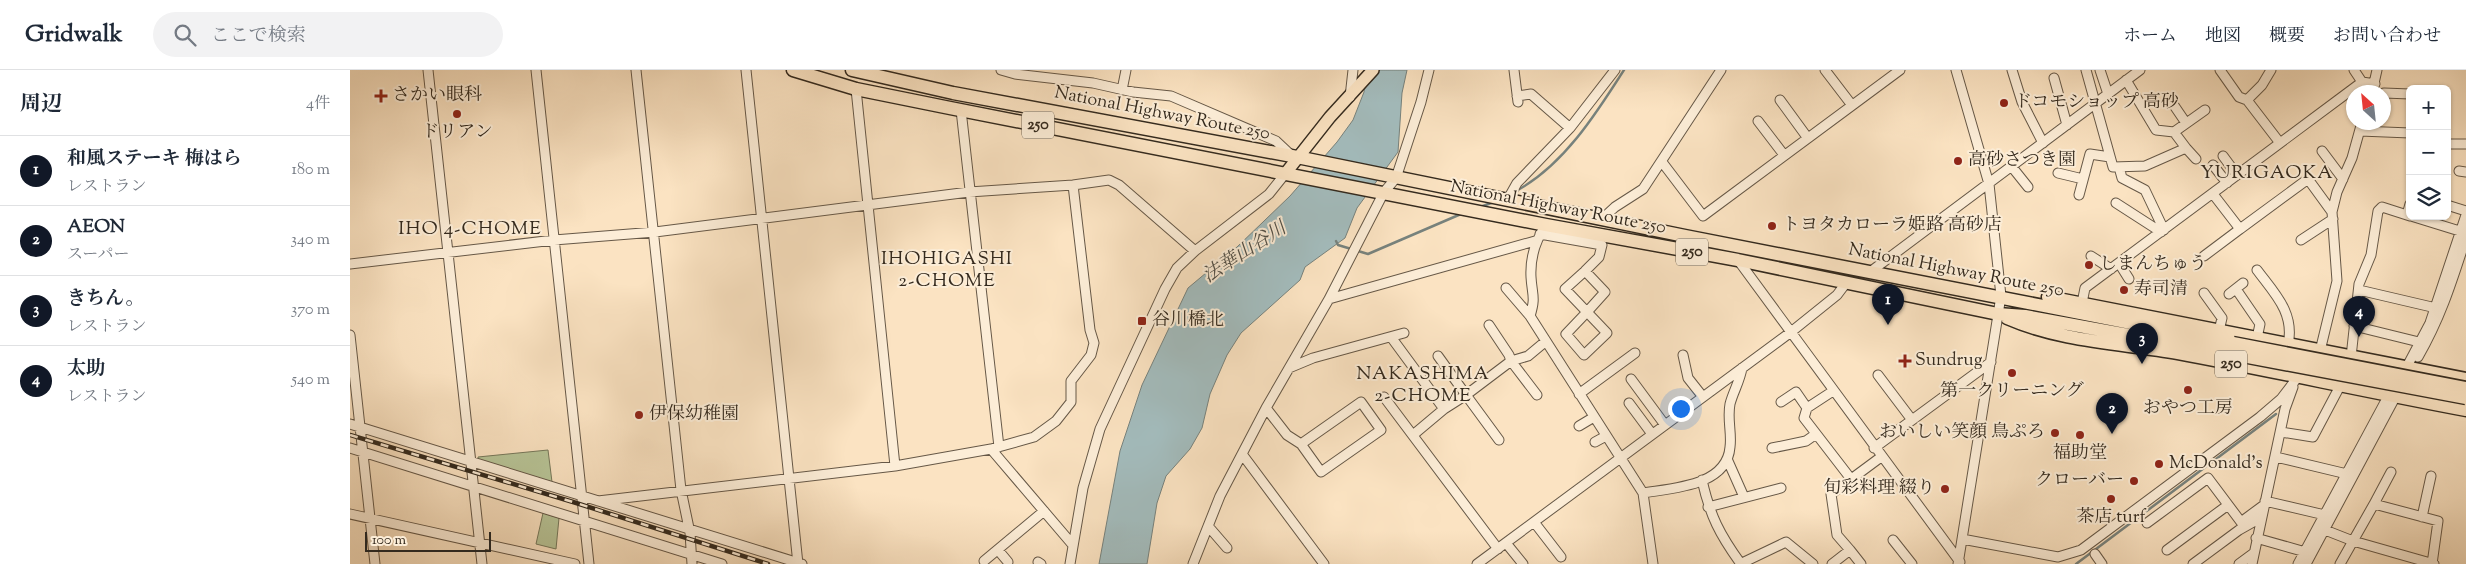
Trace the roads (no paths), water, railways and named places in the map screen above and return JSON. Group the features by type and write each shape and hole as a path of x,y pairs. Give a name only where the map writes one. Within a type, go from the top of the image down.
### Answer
{"highway":[{"name":"National Highway Route 250","path":"793,70 856,89 1384,192 1541,233 1738,260 1998,314 2025,316 2466,388"},
{"name":"National Highway Route 250","path":"852,70 953,93 1294,156 1602,219 2001,296 2232,349 2466,398"},
{"name":"250","path":"2001,296 2023,293 2466,379"},
{"name":"250","path":"1998,314 2034,330 2116,345 2177,353 2466,410"}],"main road":[{"path":"1286,174 1294,156 1369,75"}],"street":[{"path":"428,70 475,486 482,564"},
{"path":"536,70 581,496 590,564"},
{"path":"636,70 682,490 689,529 692,564"},
{"path":"350,424 472,460 800,564 746,70"},
{"path":"1001,70 1171,96 1276,141 1294,156"},
{"path":"1122,90 1126,70"},
{"path":"1350,97 1353,70"},
{"path":"1193,564 1220,496 1266,408 1329,299 1384,192 1396,178 1421,102 1429,70"},
{"path":"1514,70 1517,99 1531,94 1570,128"},
{"path":"1508,199 1517,183 1570,128 1615,70"},
{"path":"1602,219 1615,207 1643,189 1721,70"},
{"path":"1825,70 1851,104"},
{"path":"1662,162 1703,216 1851,104 1890,72 1900,70"},
{"path":"1956,70 1989,184 2001,296 1958,563"},
{"path":"2012,70 2022,102 2043,142"},
{"path":"2086,70 2113,167 2146,166 2186,148"},
{"path":"2100,70 2108,94"},
{"path":"1870,272 2140,70"},
{"path":"2220,70 2239,97 2247,100 2280,144"},
{"path":"2247,100 2262,85 2270,70"},
{"path":"2354,70 2362,82 2367,85"},
{"path":"2374,85 2377,70"},
{"path":"2054,78 2068,125"},
{"path":"2126,80 2156,130 2174,132 2205,110"},
{"path":"2082,304 2084,288 2362,82"},
{"path":"856,89 894,466"},
{"path":"2391,93 2406,94"},
{"path":"2171,100 2186,123"},
{"path":"1786,103 1808,137"},
{"path":"961,110 995,448 1072,544"},
{"path":"1758,121 1784,155"},
{"path":"2320,351 2337,281 2333,215 2360,130"},
{"path":"2386,130 2406,133"},
{"path":"2174,132 2196,159"},
{"path":"2451,144 2466,144"},
{"path":"2322,151 2343,179"},
{"path":"2079,195 2090,154 2110,157"},
{"path":"2223,156 2237,175"},
{"path":"2213,165 2227,183"},
{"path":"2012,167 2028,187"},
{"path":"2119,167 2122,178 2145,190 2162,231"},
{"path":"2058,172 2083,179"},
{"path":"1070,564 1072,544 1086,474 1100,430 1165,289 1177,268 1195,251 1269,194 1286,174"},
{"path":"2204,256 2308,179 2333,215"},
{"path":"350,264 449,254 554,240 655,232 969,192 1073,185 1109,180 1114,182 1195,251"},
{"path":"598,501 894,466 995,448 1034,437 1056,421 1071,402 1071,381 1091,355 1094,343 1090,330 1073,185"},
{"path":"2212,194 2240,229"},
{"path":"2116,203 2162,231"},
{"path":"2451,206 2466,211"},
{"path":"2351,357 2358,290 2371,255 2378,211 2382,207 2406,215"},
{"path":"2301,240 2333,215"},
{"path":"2306,564 2325,515 2392,396 2436,326 2464,234 2466,215"},
{"path":"2421,220 2464,234"},
{"path":"1329,299 1541,233 1602,245 1599,257 1565,289 1587,312 1607,333 1584,355 1566,334 1587,312 1605,292 1585,272"},
{"path":"1530,316 1535,300 1531,276 1541,233"},
{"path":"2409,368 2419,342 2436,308 2464,234"},
{"path":"2091,256 2111,269"},
{"path":"1738,260 1958,563"},
{"path":"2119,263 2129,279"},
{"path":"2270,272 2260,274 2284,306 2291,331 2288,345"},
{"path":"1482,563 1534,522 1790,332 1838,295 1846,283"},
{"path":"1506,288 1530,316 1643,493 1652,564"},
{"path":"2236,289 2260,324 2256,338"},
{"path":"2358,290 2436,308"},
{"path":"2204,293 2222,318 2219,331"},
{"path":"1489,325 1511,361 1537,395"},
{"path":"2354,326 2419,342"},
{"path":"1288,368 1313,358 1404,333"},
{"path":"350,335 375,564 364,564"},
{"path":"1391,338 1444,409"},
{"path":"1412,435 1444,409 1511,361 1528,356 1546,341"},
{"path":"1579,394 1635,353"},
{"path":"1683,355 1688,378 1703,397"},
{"path":"1438,356 1499,440"},
{"path":"1874,448 1990,362"},
{"path":"1742,368 1730,404 1728,461 1744,497"},
{"path":"1878,375 1912,420"},
{"path":"1962,538 2058,557 2081,550 2260,417 2281,399 2297,378"},
{"path":"2252,564 2256,538 2286,409 2297,378"},
{"path":"1631,379 1665,424"},
{"path":"2281,432 2313,438 2340,386"},
{"path":"1833,391 1807,408 1804,418 1851,479"},
{"path":"1781,402 1796,392 1807,408"},
{"path":"2298,564 2309,553 2325,530 2392,396"},
{"path":"1384,397 1498,549"},
{"path":"1266,408 1287,435 1301,444 1321,472 1381,430 1361,402 1301,444"},
{"path":"1629,403 1652,434"},
{"path":"1580,426 1594,418"},
{"path":"1772,448 1806,441 1816,434"},
{"path":"1595,442 1606,436"},
{"path":"350,448 722,564"},
{"path":"1242,454 1324,564"},
{"path":"1861,564 1837,535 1831,494 1882,457"},
{"path":"2276,457 2348,474"},
{"path":"1643,493 1674,488 1702,480 1717,473 1728,461"},
{"path":"2340,564 2391,472"},
{"path":"2422,517 2431,476"},
{"path":"2147,523 2208,478 2241,522 2265,503 2325,515"},
{"path":"1702,480 1708,507 1716,528 1741,564 1786,542 1813,564"},
{"path":"1708,507 1781,488"},
{"path":"2325,530 2352,542 2432,564 2438,521 2374,504"},
{"path":"2167,550 2228,505"},
{"path":"984,561 1044,511"},
{"path":"350,514 575,564"},
{"path":"2193,564 2239,530 2262,516"},
{"path":"1534,522 1561,557"},
{"path":"1208,526 1227,548"},
{"path":"2256,538 2309,553"},
{"path":"1893,540 1912,564"},
{"path":"1506,543 1523,564"},
{"path":"998,550 1008,562"},
{"path":"1832,564 1850,550"},
{"path":"2239,564 2254,553"},
{"path":"2095,554 2102,564"}],"water":[{"name":"法華山谷川","path":"1367,70 1407,70 1402,93 1398,152 1357,208 1345,238 1305,267 1300,280 1241,333 1227,355 1210,394 1202,428 1190,449 1166,476 1157,503 1147,564 1099,564 1120,451 1142,385 1188,288 1237,247 1290,196 1337,142 1353,120 1364,92"}],"waterway":[{"path":"1516,191 1549,168 1577,138 1624,70"},
{"path":"1480,207 1494,202"},
{"path":"1336,241 1338,245 1368,254 1461,214"},
{"path":"2076,564 2276,414"}],"railway":[{"path":"350,435 573,502 768,564"}],"place":[{"name":"さかい眼科","path":"381,96"},
{"name":"ドコモショップ 高砂","path":"2004,103"},
{"name":"ドリアン","path":"457,114"},
{"name":"高砂さつき園","path":"1958,161"},
{"name":"トヨタカローラ姫路 高砂店","path":"1772,226"},
{"name":"しまんちゅう","path":"2089,265"},
{"name":"寿司清","path":"2124,290"},
{"name":"谷川橋北","path":"1142,321"},
{"name":"和風ステーキ 梅はら","path":"1888,325"},
{"name":"太助","path":"2359,337"},
{"name":"Sundrug","path":"1905,361"},
{"name":"きちん。","path":"2142,364"},
{"name":"第一クリーニング","path":"2012,373"},
{"name":"おやつ工房","path":"2188,390"},
{"name":"伊保幼稚園","path":"639,415"},
{"name":"おいしい笑顔 鳥ぷろ","path":"2055,433"},
{"name":"AEON","path":"2112,434"},
{"name":"福助堂","path":"2080,435"},
{"name":"McDonald's","path":"2159,464"},
{"name":"クローバー","path":"2134,481"},
{"name":"旬彩料理 綴り","path":"1945,489"},
{"name":"茶店 turf","path":"2111,499"}],"district":[{"name":"YURIGAOKA","path":"2267,173"},
{"name":"IHO 4-CHOME","path":"470,229"},
{"name":"IHOHIGASHI 2-CHOME","path":"947,270"},
{"name":"NAKASHIMA 2-CHOME","path":"1423,385"}]}
